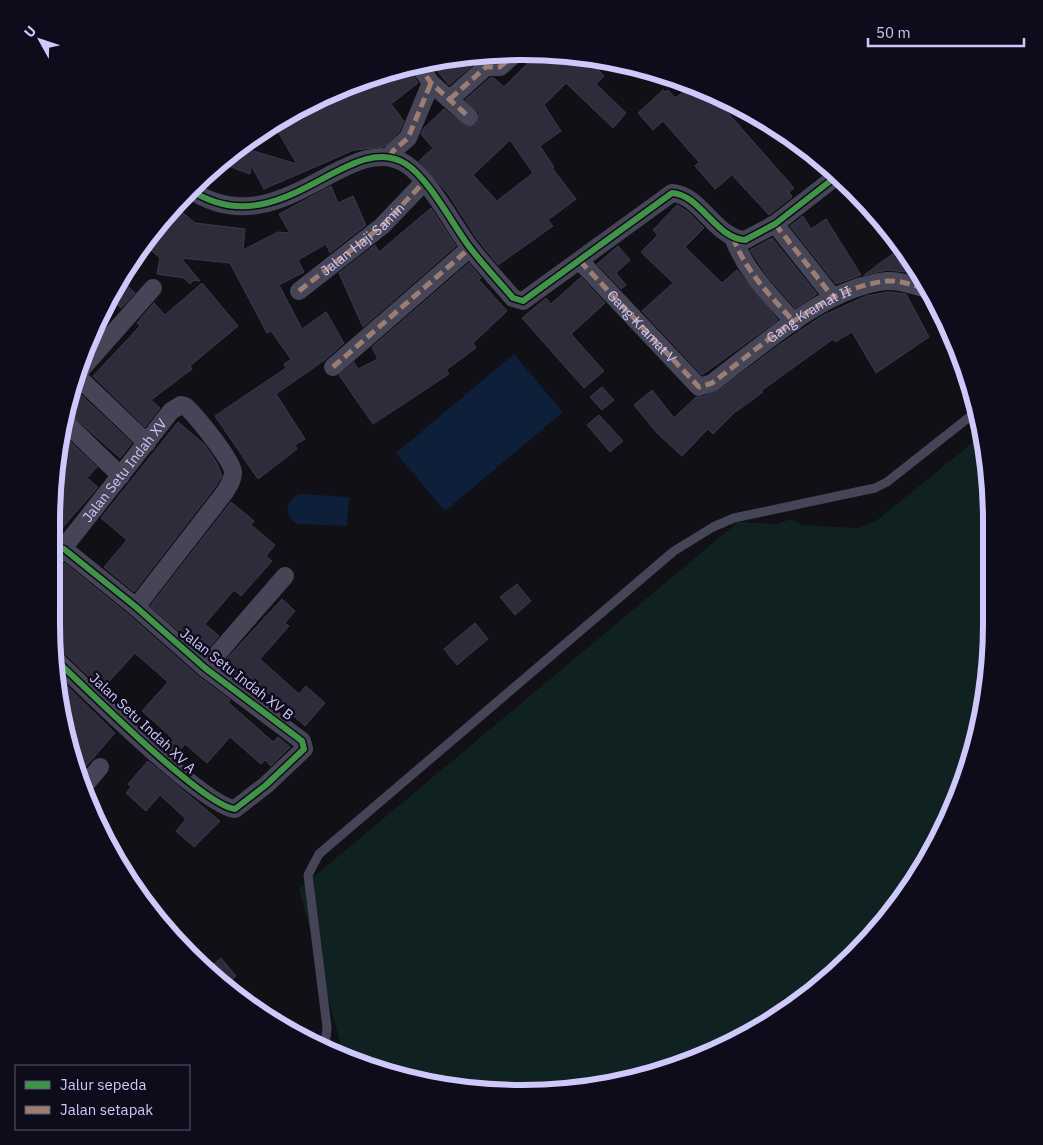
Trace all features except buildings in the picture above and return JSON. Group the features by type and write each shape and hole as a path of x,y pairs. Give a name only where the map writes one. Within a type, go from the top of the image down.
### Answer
{"street":[{"path":"450,99 486,67 500,67 507,60"},
{"path":"423,71 431,83 469,117"},
{"path":"390,157 393,150 408,138 431,83"},
{"path":"197,193 219,205 241,208 260,206 279,200 355,163 375,158 390,157 406,164 424,182 470,248 518,301 530,298 672,193 683,196 733,237 745,240 775,224 832,180"},
{"name":"Jalan Haji Samin","path":"299,291 382,226 424,182"},
{"path":"775,224 832,296"},
{"path":"733,237 740,257 748,270 794,322"},
{"path":"333,367 470,248"},
{"name":"Gang Kramat V","path":"580,261 694,385 699,388 705,387"},
{"name":"Gang Kramat II","path":"705,387 832,296 888,281 900,281 918,286"},
{"path":"89,361 153,288"},
{"path":"82,379 147,443"},
{"name":"Jalan Setu Indah XV","path":"60,554 176,407 181,405 189,409 229,461 233,473 232,480 222,496 136,607"},
{"path":"70,427 121,476"},
{"name":"Jalan Setu Indah XV B","path":"60,556 136,607 205,668 302,741 305,746 302,752 235,809 226,808 217,803"},
{"path":"205,668 286,576"},
{"name":"Jalan Setu Indah XV A","path":"62,665 197,789 217,803"},
{"path":"88,782 100,767"}],"lane":[{"path":"325,1041 327,1028 308,875 318,854 674,551 693,538 734,518 875,488 887,482 970,416"}],"shaded area":[{"path":"976,440 982,491 983,624 979,684 967,743 959,772 948,800 921,854 888,904 848,950 802,990 778,1007 726,1037 670,1061 612,1076 552,1084 522,1085 461,1081 402,1069 373,1061 342,1048 299,889 738,522 777,524 791,519 801,525 858,528 876,521"}],"water":[{"path":"514,354 563,412 445,511 396,453"},
{"path":"300,494 349,497 347,526 296,524 289,516 288,508 291,500"}],"marked path":[{"path":"450,99 486,67 500,67 507,60"},
{"path":"423,71 431,83 469,117"},
{"path":"390,157 393,151 408,138 431,83"},
{"path":"299,291 382,226 424,182"},
{"path":"775,224 832,296"},
{"path":"733,237 751,272 794,322"},
{"path":"333,367 470,248"},
{"path":"580,261 699,387 712,383 772,336 817,306 840,294 863,286 887,281 902,282 918,286"}],"cycle path":[{"path":"197,193 222,204 253,206 282,198 360,161 384,157 406,164 423,179 484,265 513,298 523,301 672,193 691,201 725,232 745,240 775,224 832,180"},
{"path":"62,666 172,768 219,803 235,809 266,785 304,749 302,741 205,668 136,607 64,549"}]}
